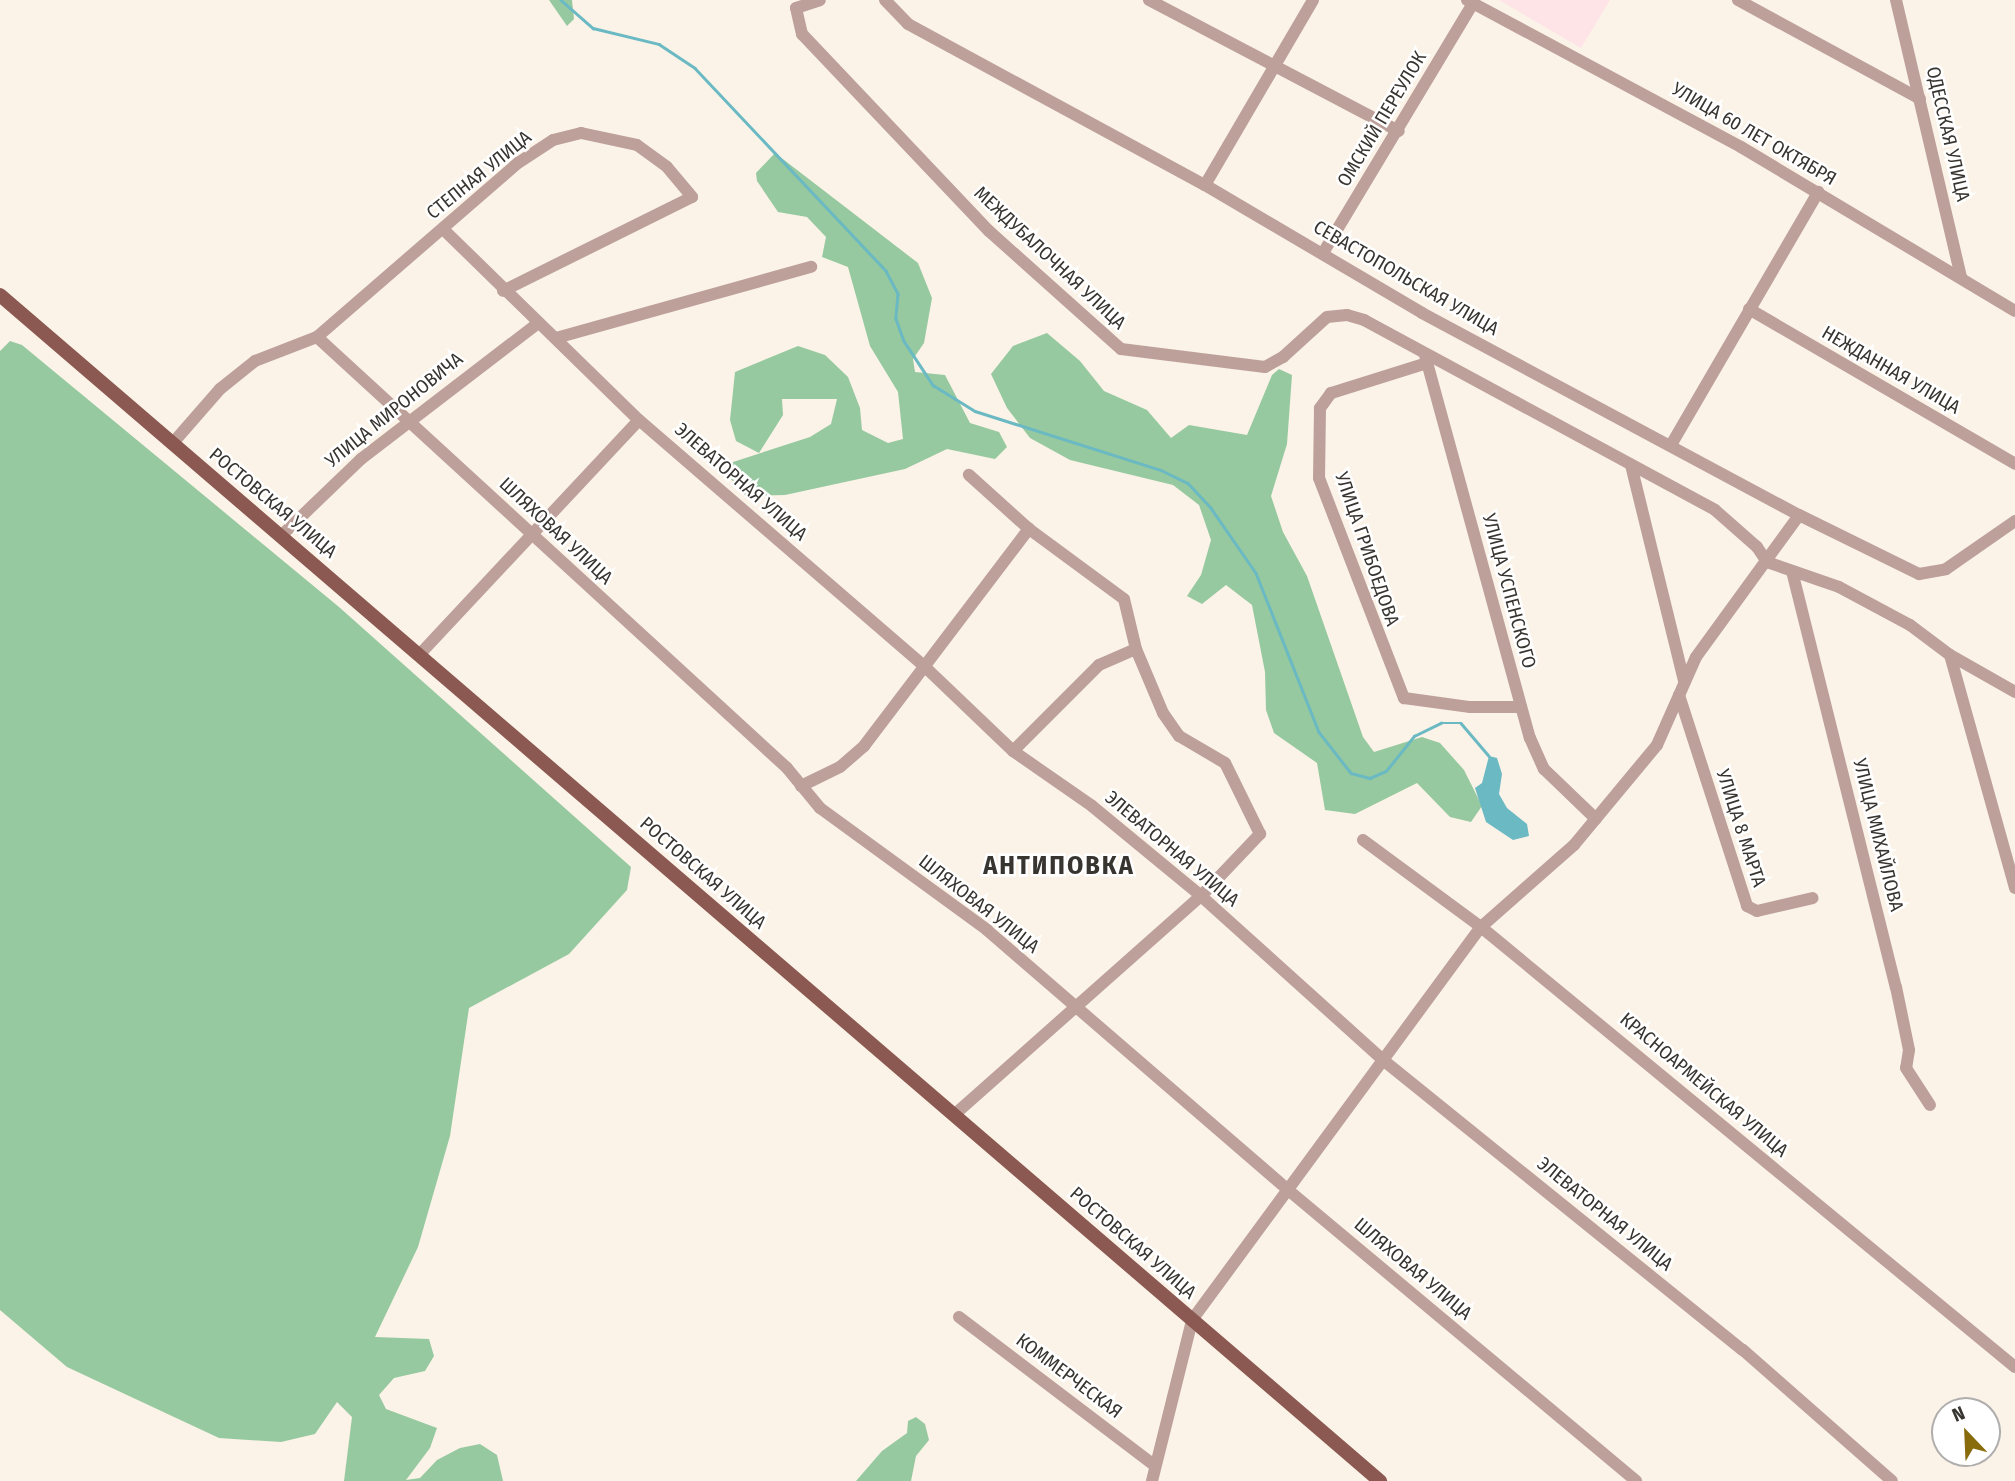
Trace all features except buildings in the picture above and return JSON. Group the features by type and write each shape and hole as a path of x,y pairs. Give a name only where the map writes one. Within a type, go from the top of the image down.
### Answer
{"main road":[{"name":"РОСТОВСКАЯ УЛИЦА","path":"0,296 1380,1481"}],"street":[{"path":"792,4 820,0"},
{"name":"СЕВАСТОПОЛЬСКАЯ УЛИЦА","path":"886,0 908,23 1205,185 1422,313 1799,515 1919,574 1955,564 2015,521"},
{"path":"1149,0 1273,68 1399,131"},
{"path":"1205,185 1313,0"},
{"path":"1738,0 1920,99"},
{"name":"ОДЕССКАЯ УЛИЦА","path":"1896,0 1961,278"},
{"name":"ОМСКИЙ ПЕРЕУЛОК","path":"1323,254 1399,131 1470,1"},
{"name":"УЛИЦА 60 ЛЕТ ОКТЯБРЯ","path":"1470,1 1818,192 2015,311"},
{"name":"МЕЖДУБАЛОЧНАЯ УЛИЦА","path":"792,4 802,34 970,211 1121,349 1265,367 1283,357 1316,323 1336,314 1364,320 1426,357 1715,510 1757,547 1767,562"},
{"name":"СТЕПНАЯ УЛИЦА","path":"172,444 219,389 255,360 317,337 518,163 568,133 618,137 637,145 667,167 692,197 503,291"},
{"path":"1671,445 1818,192"},
{"name":"ЭЛЕВАТОРНАЯ УЛИЦА","path":"443,229 503,291 556,338 639,420 923,665 1013,751 1092,806 1201,896 1383,1060 1742,1350 1892,1481"},
{"path":"556,338 811,267"},
{"name":"НЕЖДАННАЯ УЛИЦА","path":"1749,309 2015,464"},
{"name":"УЛИЦА МИРОНОВИЧА","path":"282,536 312,502 408,420 538,323"},
{"name":"ШЛЯХОВАЯ УЛИЦА","path":"317,337 802,786 841,826 987,930 1075,1009 1287,1189 1636,1481"},
{"name":"УЛИЦА УСПЕНСКОГО","path":"1426,357 1521,707 1544,769 1596,819"},
{"name":"УЛИЦА ГРИБОЕДОВА","path":"1426,357 1331,393 1320,408 1319,478 1404,698 1470,707 1521,707"},
{"path":"420,654 529,533 639,420"},
{"path":"1631,465 1684,681"},
{"path":"954,1115 1201,896 1258,839 1260,826 1225,763 1178,736 1163,713 1136,649 1127,607 1119,593 1029,528 969,475"},
{"path":"1152,1481 1192,1320 1482,926 1574,845 1657,745 1696,657 1799,515"},
{"path":"802,786 858,752 1029,528"},
{"path":"1767,562 1839,587 1910,625 1950,655 2015,692"},
{"name":"УЛИЦА МИХАЙЛОВА","path":"1792,571 1896,987 1909,1050 1906,1068 1930,1105"},
{"path":"1013,751 1099,665 1136,649"},
{"path":"1950,655 2015,888"},
{"name":"УЛИЦА 8 МАРТА","path":"1679,695 1747,906 1757,911 1812,898"},
{"name":"КРАСНОАРМЕЙСКАЯ УЛИЦА","path":"1363,840 1482,926 2015,1367"},
{"name":"КОММЕРЧЕСКАЯ","path":"959,1317 1155,1466"}],"shaded area":[{"path":"1499,0 1610,0 1581,48"}],"green space":[{"path":"549,0 572,0 574,19 567,26"},
{"path":"775,153 918,263 932,298 924,343 913,359 915,372 945,375 970,423 999,432 1007,447 995,459 947,449 905,469 785,495 746,496 731,479 730,463 810,437 831,424 837,399 782,399 783,415 759,453 736,441 730,420 735,372 798,346 825,355 848,377 860,408 862,430 888,443 903,439 898,392 870,346 848,267 822,257 826,237 807,217 778,212 757,181 756,173"},
{"path":"1047,333 1080,361 1104,391 1147,410 1171,438 1189,425 1247,435 1272,375 1279,369 1292,375 1287,444 1271,496 1283,532 1307,576 1363,737 1374,752 1422,737 1440,743 1464,770 1482,806 1471,822 1450,817 1417,783 1355,814 1325,810 1317,763 1274,733 1266,710 1265,672 1252,605 1226,585 1202,604 1187,596 1201,575 1211,540 1199,505 1173,485 1070,460 1030,438 1007,408 991,374 1013,346"},
{"path":"10,341 22,345 339,607 631,867 627,890 569,954 469,1008 450,1136 418,1247 375,1337 429,1339 434,1356 425,1371 394,1378 379,1395 386,1409 437,1428 430,1448 406,1480 420,1478 437,1460 460,1448 480,1444 497,1455 503,1481 344,1481 352,1417 337,1402 315,1434 281,1442 219,1438 67,1367 0,1310 0,351"},
{"path":"916,1417 925,1424 929,1440 916,1456 911,1481 856,1481 882,1451 907,1433 908,1421"}],"water":[{"path":"1489,756 1497,758 1502,774 1499,794 1507,808 1527,824 1529,836 1513,840 1486,822 1475,788 1482,783"}],"waterway":[{"path":"561,0 593,28 659,44 695,68 886,271 898,294 896,319 904,341 933,385 975,411 1161,470 1188,483 1211,508 1256,573 1319,732 1351,773 1370,778 1386,771 1414,736 1441,723 1461,723 1489,756"}],"district":[{"name":"АНТИПОВКА","path":"1059,866"}]}
